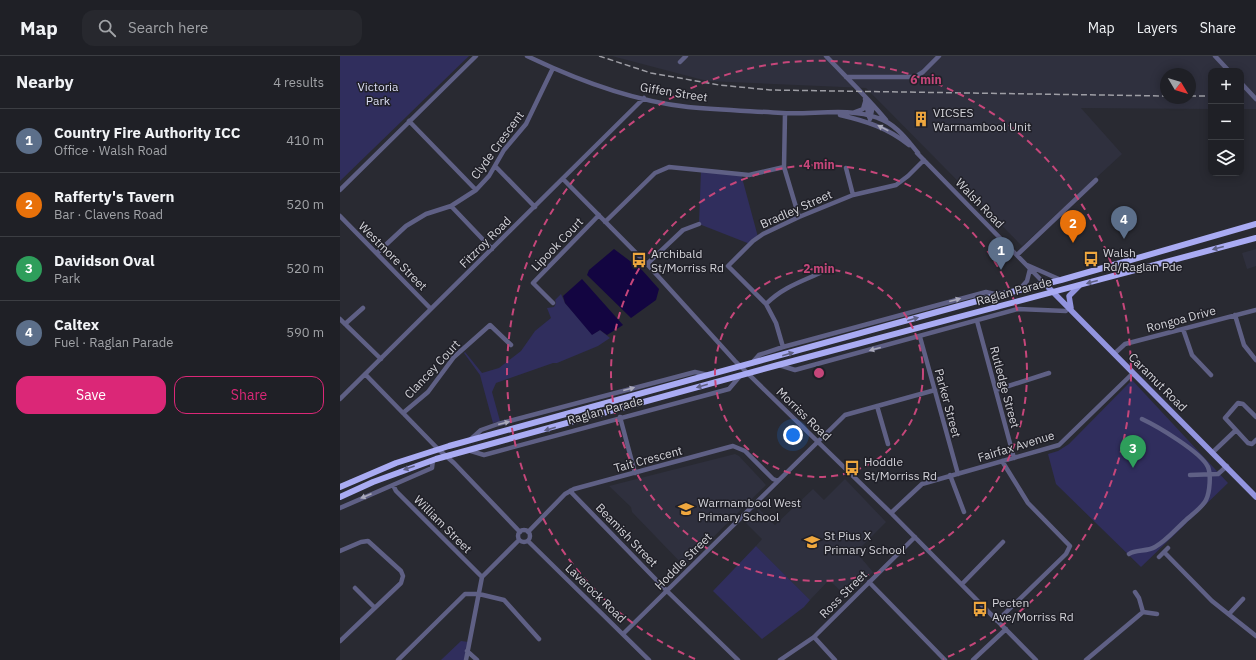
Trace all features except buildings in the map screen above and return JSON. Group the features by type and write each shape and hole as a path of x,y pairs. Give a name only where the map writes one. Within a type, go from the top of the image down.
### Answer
{"highway":[{"name":"Raglan Parade","path":"340,487 396,463 438,449 1017,290 1061,280 1256,224"},
{"name":"Raglan Parade","path":"340,497 373,482 433,460 471,451 778,365 1256,238"},
{"path":"1017,290 1018,302"}],"main road":[{"name":"Caramut Road","path":"1044,283 1069,311 1213,452 1256,497"},
{"path":"1069,311 1068,298 1072,291 1079,285"}],"street":[{"path":"340,190 476,56"},
{"name":"Giffen Street","path":"527,56 553,68 619,92 687,107 784,114 851,113 870,115"},
{"path":"680,62 686,56"},
{"name":"Walsh Road","path":"826,56 864,98 870,102 889,123 900,132 924,160 1044,283"},
{"path":"846,77 915,77 923,72 939,56"},
{"path":"1215,56 1226,68"},
{"name":"Clyde Crescent","path":"377,253 406,226 426,214 451,206 476,190 495,166 504,150 521,131 533,112 553,68"},
{"path":"1244,86 1256,99"},
{"name":"Fitzroy Road","path":"340,399 644,98"},
{"path":"851,113 862,110 865,105 864,98"},
{"name":"Walsh Road","path":"864,98 870,115 889,123"},
{"path":"869,122 872,110 870,102"},
{"path":"784,114 784,168 799,217"},
{"name":"Giffen Street","path":"826,114 869,122"},
{"path":"409,122 476,190"},
{"name":"Walsh Road","path":"869,122 892,133 918,153"},
{"name":"Bradley Street","path":"783,347 776,323 766,304 728,266 753,241 799,217 853,195 896,185 908,176 924,160"},
{"path":"495,166 535,207"},
{"path":"605,222 648,180 663,169 678,167 749,175 784,168"},
{"path":"846,168 853,195"},
{"name":"Morriss Road","path":"563,179 647,264 741,367 892,513 1036,660"},
{"path":"1017,255 1096,180"},
{"path":"451,206 492,250"},
{"name":"Lipook Court","path":"553,304 532,283 599,215"},
{"name":"Westmore Street","path":"340,216 431,309"},
{"path":"647,264 683,230 699,224"},
{"path":"1026,264 1061,280"},
{"path":"1017,290 1027,281 1030,269"},
{"path":"766,304 785,288 820,274"},
{"name":"Raglan Parade","path":"750,364 759,355 783,347 986,292 1000,295"},
{"path":"1018,302 1021,309"},
{"path":"346,324 363,308"},
{"name":"Raglan Parade","path":"778,365 795,370 1021,309 1069,311"},
{"name":"Rongoa Drive","path":"1114,354 1125,344 1256,310"},
{"path":"1235,315 1244,345 1256,360"},
{"path":"340,319 380,359"},
{"name":"Rutledge Street","path":"976,321 1014,458"},
{"name":"Clancey Court","path":"403,413 428,392 454,357 490,325 511,345"},
{"path":"1183,329 1192,355 1211,375"},
{"name":"Parker Street","path":"920,337 958,474"},
{"name":"Fairfax Avenue","path":"892,513 922,484 1059,445 1133,373"},
{"path":"365,374 520,532"},
{"path":"996,390 1049,374"},
{"name":"Raglan Parade","path":"471,451 484,455 729,388 740,376"},
{"name":"Hoddle Street","path":"623,634 845,415 934,390"},
{"path":"1256,417 1243,404 1238,403 1224,418 1248,443 1252,444 1256,440"},
{"path":"877,406 888,444"},
{"path":"620,417 635,473"},
{"path":"1129,554 1132,552 1154,548 1200,507 1206,499 1210,474 1207,466 1191,450 1162,428 1142,418"},
{"path":"1213,452 1235,431"},
{"name":"Tait Crescent","path":"528,532 570,491 733,446 745,451 773,479 778,481"},
{"path":"340,508 432,468 433,460"},
{"path":"997,621 1066,554 1070,546 1028,503 1002,461"},
{"path":"1190,475 1220,472 1226,466"},
{"path":"950,475 964,512"},
{"name":"William Street","path":"393,485 402,497 482,576"},
{"name":"Beamish Street","path":"570,491 667,591 738,660"},
{"path":"519,540 523,542 528,541 530,535 524,530 520,532"},
{"path":"466,660 482,576 519,540 520,532"},
{"name":"Ross Street","path":"780,660 814,638 915,537"},
{"path":"340,551 361,542 368,541 401,571 403,576 401,583 341,638"},
{"name":"Laverock Road","path":"528,541 649,660"},
{"path":"962,584 1003,542"},
{"path":"1159,557 1168,548"},
{"path":"1164,552 1212,602 1256,636"},
{"path":"869,582 944,660"},
{"path":"355,588 375,608"},
{"path":"1135,592 1139,598 1143,612"},
{"path":"398,660 464,594 478,594 504,600 539,639"},
{"path":"1229,614 1243,599"},
{"path":"1086,660 1143,612 1157,614"},
{"path":"973,660 1006,629"},
{"path":"814,638 835,660"},
{"path":"467,651 477,660"}],"shaded area":[{"path":"612,56 1256,56 1256,109 1244,109 1244,68 1208,68 1208,109 1081,108 1122,154 1022,246 866,88 707,81"},
{"path":"614,249 642,270 659,289 656,300 631,318 587,275 589,270"},
{"path":"1256,249 1256,266 1247,269 1242,253"},
{"path":"582,279 623,325 607,335 600,330 592,335 565,303 563,296"},
{"name":"Warrnambool West Primary School","path":"735,454 739,456 766,485 684,566 632,512 631,507 609,486"},
{"name":"St Pius X Primary School","path":"845,479 886,522 856,552 873,572 857,589 846,596 829,580 810,600 756,546 762,539 745,522 759,509 775,525 813,489 824,500"}],"green space":[{"name":"Victoria Park","path":"340,56 469,56 340,181"},
{"path":"701,170 741,174 758,237 750,244 699,224"},
{"path":"561,294 565,303 593,334 600,330 610,338 598,346 557,363 553,363 496,383 492,392 500,421 493,423 480,375 464,353 465,352 482,373 499,368 521,351 535,331 551,318 547,308 554,307 556,303 555,300"},
{"path":"1132,380 1228,483 1141,567 1056,484 1048,454 1058,451 1069,444"},
{"path":"756,546 810,600 804,607 762,639 713,591"},
{"path":"461,641 469,642 466,660 441,660"}],"railway":[{"path":"599,56 651,73 719,85 770,90 1160,96"},
{"path":"1196,96 1208,96"}],"place":[{"name":"VICSES Warrnambool Unit","path":"921,119"},
{"name":"Caltex","path":"1124,239"},
{"name":"Rafferty's Tavern","path":"1073,243"},
{"name":"Walsh Rd/Raglan Pde","path":"1091,259"},
{"name":"Archibald St/Morriss Rd","path":"639,260"},
{"name":"Country Fire Authority ICC","path":"1001,270"},
{"name":"Hoddle St/Morriss Rd","path":"852,468"},
{"name":"Davidson Oval","path":"1133,468"},
{"name":"Warrnambool West Primary School","path":"686,509"},
{"name":"St Pius X Primary School","path":"812,542"},
{"name":"Pecten Ave/Morriss Rd","path":"980,609"}]}
